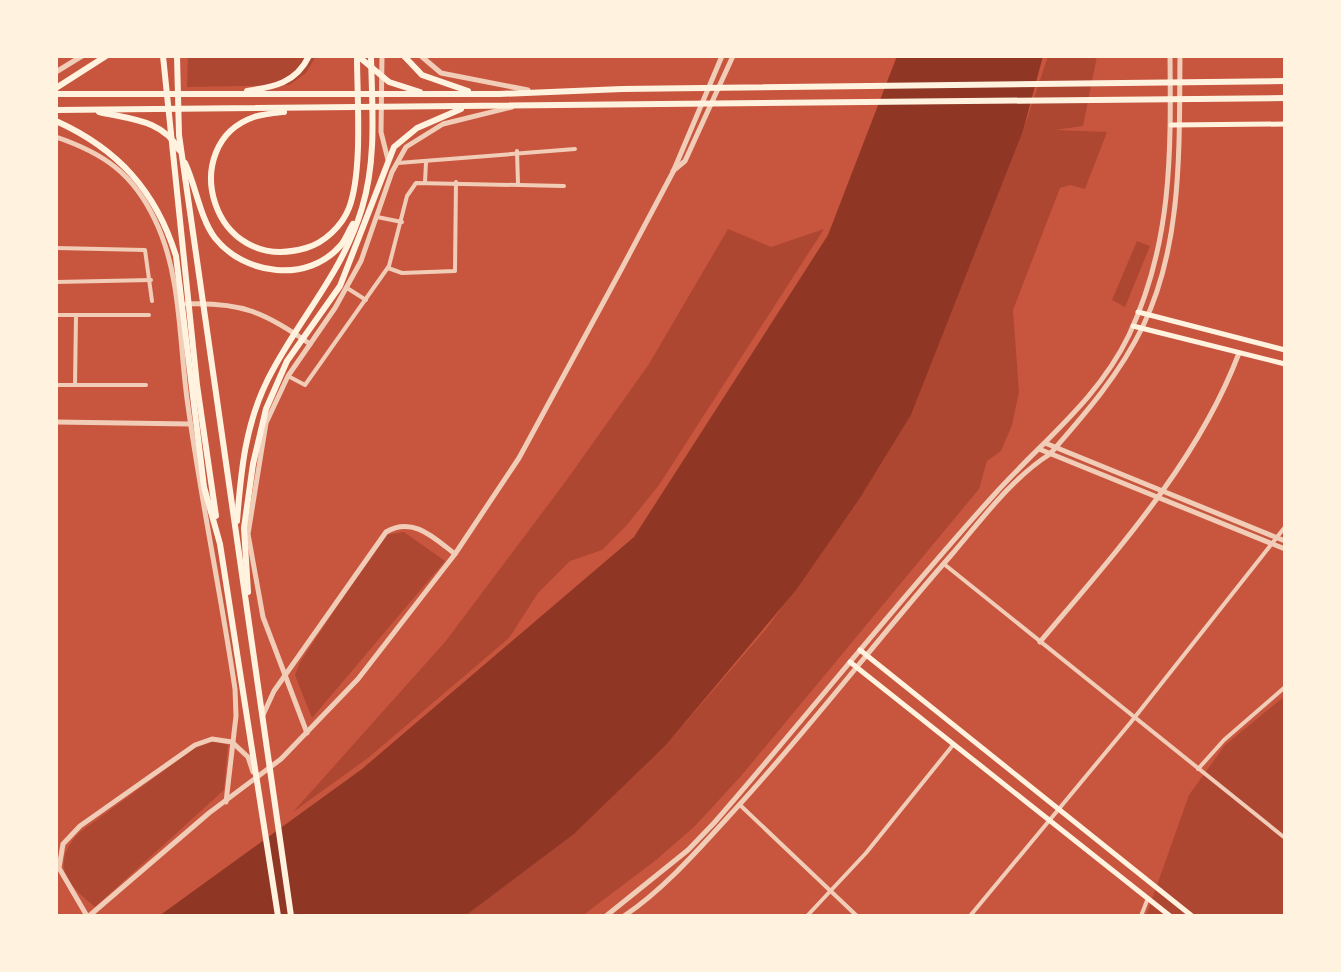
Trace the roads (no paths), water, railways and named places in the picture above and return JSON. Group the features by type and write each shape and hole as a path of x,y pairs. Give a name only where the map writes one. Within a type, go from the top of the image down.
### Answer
{"highway":[{"path":"56,88 106,56"},
{"path":"163,56 194,355 278,916"},
{"path":"177,56 179,135 291,916"},
{"path":"221,94 277,87 292,79 309,56"},
{"path":"357,56 389,82 436,95"},
{"path":"303,109 254,117 240,124 223,141 211,166 212,195 222,220 240,241 262,252 288,254 312,247 335,231 348,210 352,196 357,56"},
{"path":"235,532 243,449 254,412 269,377 336,273 363,206 373,143 371,56"},
{"path":"404,56 422,75 437,83 463,91 499,94"},
{"path":"56,94 436,95 533,91 1285,81"},
{"path":"56,110 1285,98"},
{"path":"255,667 244,528 253,464 266,409 287,361 340,286 394,147 417,128 466,107"},
{"path":"88,110 148,123 171,135 194,181 214,237 236,258 259,270 289,270 314,262 340,247 363,206"},
{"path":"56,121 104,146 131,170 152,196 167,226 176,256 204,487 220,544"}],"main road":[{"path":"1175,125 1285,124"},
{"path":"1138,312 1285,350"},
{"path":"1133,326 1285,364"},
{"path":"860,650 1192,916"},
{"path":"850,662 1170,916"}],"street":[{"path":"56,72 82,56"},
{"path":"382,56 381,132 392,172"},
{"path":"421,56 441,73 533,91"},
{"path":"259,788 248,757 232,742 212,739 195,745 71,835 59,855 64,880 88,916 226,802 281,759 358,679 455,554 519,458 673,172 722,56"},
{"path":"673,172 685,161 733,56"},
{"path":"624,916 700,848 860,650 1003,496 1056,448 1097,400 1148,315 1172,225 1175,125 1170,56"},
{"path":"606,916 688,850 737,802 868,657 994,493 1045,443 1107,373 1133,326 1159,249 1170,190 1180,56"},
{"path":"307,733 263,617 248,534 266,423 288,376 347,288 392,172 406,147 429,129 516,106"},
{"path":"56,137 103,155 141,195 167,250 190,424 235,689 236,716 226,802"},
{"path":"396,163 517,151 575,149"},
{"path":"517,151 518,184"},
{"path":"425,182 426,162"},
{"path":"388,268 402,273 455,271 456,182"},
{"path":"288,376 305,385 388,268 409,192 416,183 564,186"},
{"path":"377,217 402,222"},
{"path":"56,248 142,249 148,253 152,301"},
{"path":"56,282 151,280"},
{"path":"347,288 366,300"},
{"path":"175,305 217,303 248,308 279,322 310,344"},
{"path":"56,315 149,315"},
{"path":"75,385 76,315"},
{"path":"1040,642 1158,494 1196,441 1239,353"},
{"path":"56,385 146,385"},
{"path":"56,422 190,424"},
{"path":"1045,443 1285,549"},
{"path":"1039,449 1285,541"},
{"path":"262,716 274,691 386,532 395,526 422,529 455,554"},
{"path":"970,916 1135,717 1285,527"},
{"path":"941,561 1285,838"},
{"path":"1198,769 1224,740 1285,687"},
{"path":"807,916 954,744"},
{"path":"737,802 857,916"},
{"path":"1141,916 1148,898"}]}
